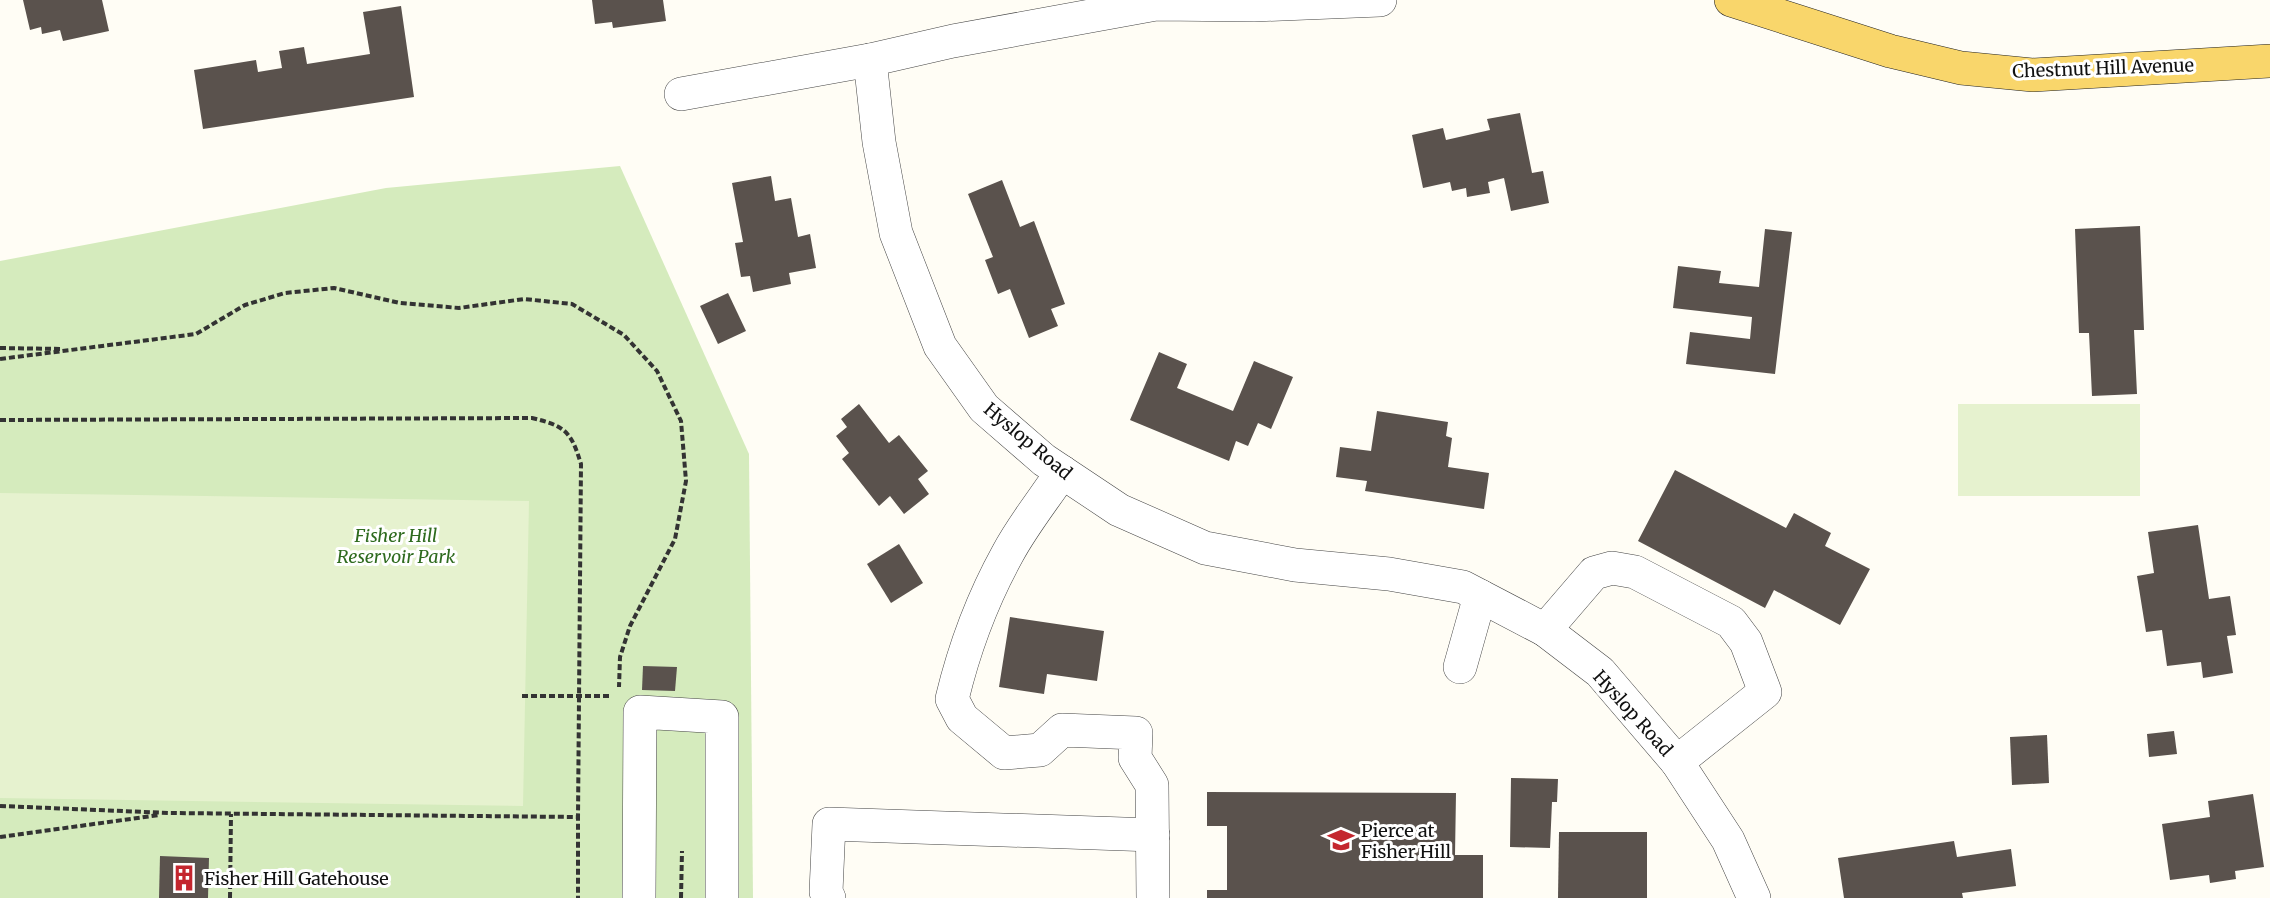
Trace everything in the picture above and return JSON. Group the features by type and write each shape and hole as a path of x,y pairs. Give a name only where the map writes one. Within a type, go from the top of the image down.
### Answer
{"main road":[{"name":"Chestnut Hill Avenue","path":"1731,0 1890,51 1961,68 2033,75 2270,62"}],"street":[{"path":"681,94 1156,4 1254,5 1380,0"},
{"name":"Hyslop Road","path":"870,60 879,142 897,233 940,346 984,408 1044,460 1119,510 1205,548 1295,565 1389,574 1463,587 1545,630 1600,672 1677,762 1728,840 1754,898"},
{"path":"1062,472 1008,551 987,594 959,671 952,699 962,718 1004,753 1040,750 1062,730 1136,732 1135,758 1152,785 1153,898"},
{"path":"1545,630 1594,573 1612,568 1635,572 1731,622 1746,642 1764,692 1677,762"},
{"path":"1460,667 1480,596"},
{"path":"639,898 640,712 722,717 722,898"},
{"path":"829,898 826,892 829,824 1153,835"}],"path":[{"path":"0,359 196,334 244,305 285,293 334,288 400,303 459,308 524,299 572,304 624,335 657,371 681,421 686,481 675,539 630,626 620,657 619,696 522,696"},
{"path":"0,348 82,349"},
{"path":"0,420 532,418 558,424 573,438 581,464 577,696 578,898"},
{"path":"0,806 169,813 578,817"},
{"path":"0,837 169,813"},
{"path":"230,898 231,814"},
{"path":"681,898 682,851"}],"green space":[{"name":"Fisher Hill Reservoir Park","path":"620,166 749,454 753,898 0,898 0,261 386,188"},
{"path":"1958,404 2140,404 2140,496 1958,496"},
{"path":"0,493 529,501 523,806 0,798"}],"building":[{"path":"23,0 102,0 109,31 63,41 60,30 42,34 41,27 30,30"},
{"path":"592,0 663,0 666,21 613,28 612,22 595,24"},
{"path":"401,6 414,97 203,129 194,70 256,60 258,72 282,68 279,51 304,47 307,64 370,54 363,12"},
{"path":"1520,113 1532,173 1543,171 1549,203 1511,211 1504,178 1488,182 1490,193 1467,197 1466,188 1452,191 1450,182 1423,188 1412,135 1443,128 1446,140 1490,130 1487,119"},
{"path":"771,176 775,201 791,198 798,237 810,234 816,268 789,273 791,284 753,292 750,276 741,277 735,243 743,242 732,183"},
{"path":"1002,180 1020,227 1034,221 1065,304 1051,309 1058,326 1029,338 1010,289 998,294 985,260 993,257 968,194"},
{"path":"2140,226 2144,330 2134,330 2137,394 2092,396 2089,333 2079,333 2075,229"},
{"path":"1765,229 1792,232 1775,374 1686,364 1690,332 1750,339 1752,317 1673,308 1678,266 1721,271 1719,283 1759,287"},
{"path":"728,293 746,331 718,344 700,306"},
{"path":"1159,352 1187,364 1177,388 1233,411 1254,361 1293,377 1271,429 1258,423 1248,446 1236,441 1229,461 1130,420"},
{"path":"859,404 889,443 899,435 928,471 918,479 929,494 904,514 890,496 879,506 842,459 849,453 836,436 847,427 841,419"},
{"path":"1377,411 1448,422 1446,436 1452,438 1448,467 1489,473 1484,509 1365,491 1367,481 1336,477 1340,447 1371,451"},
{"path":"1675,470 1786,528 1794,513 1831,533 1825,546 1870,569 1840,625 1774,590 1765,608 1638,541"},
{"path":"2198,525 2209,599 2230,596 2236,635 2227,636 2233,673 2203,678 2201,662 2167,666 2162,630 2146,632 2137,576 2154,573 2148,532"},
{"path":"899,544 923,583 891,603 867,564"},
{"path":"1010,617 1104,631 1097,681 1047,674 1044,694 999,687"},
{"path":"643,666 677,667 675,691 642,690"},
{"path":"2174,731 2177,754 2149,757 2147,734"},
{"path":"2047,735 2049,783 2012,785 2010,737"},
{"path":"1511,778 1558,779 1557,802 1552,802 1550,848 1510,847"},
{"name":"Pierce at Fisher Hill","path":"1207,792 1456,793 1455,855 1483,855 1483,898 1207,898 1207,890 1227,890 1227,826 1207,826"},
{"path":"2253,794 2264,867 2235,871 2236,879 2210,883 2209,875 2170,880 2162,824 2210,817 2208,801"},
{"path":"1559,832 1647,832 1647,898 1558,898"},
{"path":"1954,841 1957,857 2011,849 2016,886 1962,893 1963,898 1844,898 1838,858"},
{"name":"Fisher Hill Gatehouse","path":"160,856 209,858 208,898 159,898"}],"place":[{"name":"Pierce at Fisher Hill","path":"1341,840"},
{"name":"Fisher Hill Gatehouse","path":"184,878"}]}
